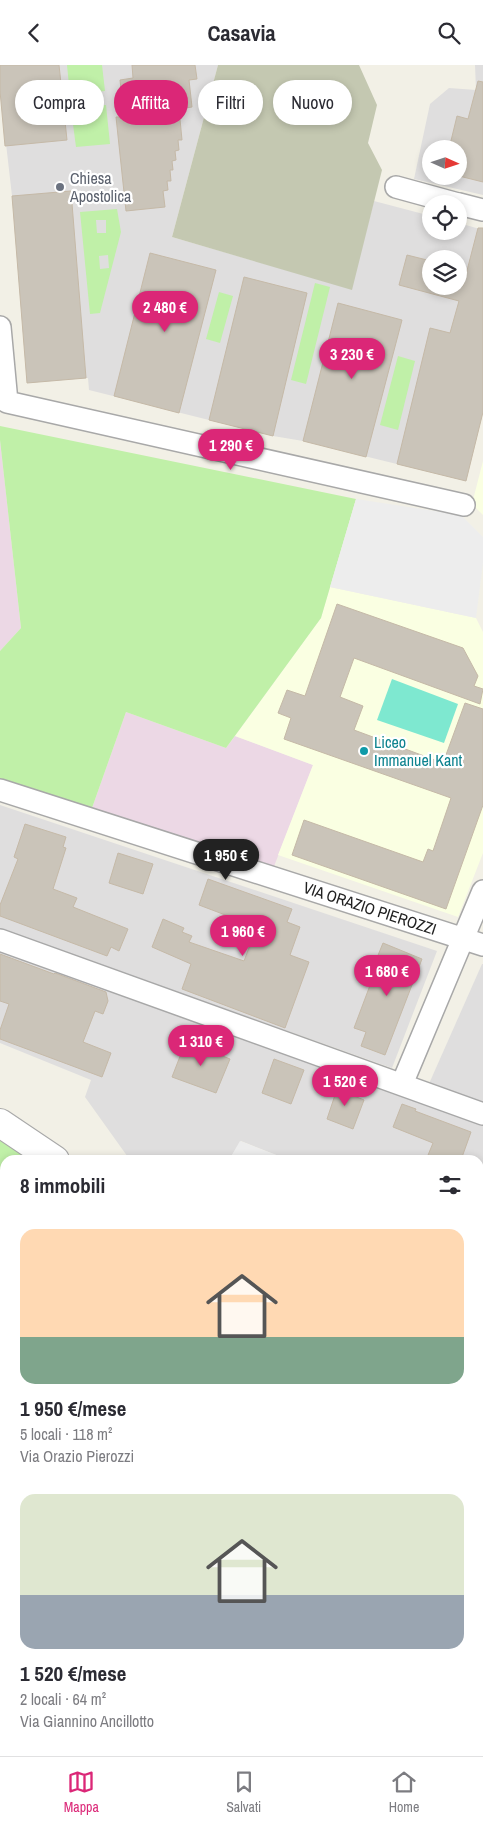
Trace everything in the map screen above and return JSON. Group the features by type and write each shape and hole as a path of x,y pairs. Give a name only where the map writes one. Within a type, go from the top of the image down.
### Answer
{"street":[{"path":"396,187 425,195"},
{"path":"467,206 483,210"},
{"path":"0,327 7,402 464,505"},
{"name":"VIA ORAZIO PIEROZZI","path":"0,790 473,941"},
{"path":"402,1084 473,941 483,891"},
{"path":"0,940 483,1114"},
{"path":"0,1123 48,1155"}],"shaded area":[{"path":"0,65 218,65 214,80 198,80 198,125 202,125 172,237 351,289 374,201 422,214 422,240 467,240 467,225 483,230 483,412 466,481 303,441 273,436 89,390 88,378 27,383 12,196 0,91"},
{"path":"218,65 359,65 377,105 368,143 382,170 352,290 172,237 202,125 263,125 263,80 214,80"},
{"path":"475,65 483,65 483,195 440,185 468,185 468,140 422,140 430,104 449,88 476,90"},
{"path":"422,142 422,181 414,179"},
{"path":"0,440 21,628 0,651"},
{"path":"483,461 483,515 472,504"},
{"path":"356,499 461,515 483,537 483,563 476,618 330,587"},
{"path":"330,587 476,618 483,632 483,853 458,917 278,855 313,765 235,736 321,618"},
{"path":"126,712 226,748 235,736 313,765 273,869 92,808"},
{"path":"0,805 437,951 392,1068 0,929"},
{"path":"0,951 483,1125 483,1155 276,1155 241,1141 232,1155 126,1155 85,1097 91,1080 0,1043"},
{"path":"483,964 483,1106 428,1086"},
{"path":"240,1141 276,1155 232,1155"}],"green space":[{"path":"67,65 102,65 104,80 68,80"},
{"path":"104,105 106,105 110,144 76,147 73,125 104,125"},
{"path":"117,209 121,232 100,313 90,314 80,212","holes":["96,220 106,220 106,233 97,233","108,255 109,268 100,269 99,256"]},
{"path":"315,283 330,287 306,384 291,380"},
{"path":"219,292 233,296 220,343 206,339"},
{"path":"398,356 415,361 398,430 380,425"},
{"path":"0,426 356,499 321,618 226,748 126,712 92,808 0,781 0,651 21,628"},
{"path":"392,679 458,704 444,743 377,720"},
{"path":"0,1140 22,1155 0,1155"}],"building":[{"path":"0,65 59,65 61,80 15,80 15,125 65,125 67,140 5,146 0,91"},
{"path":"132,65 195,65 197,79 189,80 192,107 188,108 188,80 120,80 133,78"},
{"path":"478,81 483,82 483,182 468,178 468,140 451,140 457,116 468,119"},
{"path":"117,125 181,125 182,140 178,140 179,150 175,151 176,160 172,161 173,170 170,170 171,181 167,181 168,190 163,191 165,207 126,211"},
{"path":"71,191 86,378 27,383 12,196"},
{"path":"478,228 483,228 483,412 466,481 397,464 430,328 450,333 459,301 436,295 467,295 467,271"},
{"path":"150,253 216,270 179,413 114,396"},
{"path":"407,255 422,259 422,291 399,285"},
{"path":"244,277 307,293 273,436 209,420"},
{"path":"338,303 402,320 366,457 303,441"},
{"name":"Liceo Immanuel Kant","path":"337,604 463,648 478,676 474,686 483,689 480,704 354,658 340,697 363,706 354,730 443,763 465,703 483,709 483,805 446,909 292,855 304,820 423,862 428,849 433,851 451,798 284,739 291,718 278,713 287,690 305,696"},
{"path":"25,824 66,837 63,847 66,848 53,889 77,898 73,907 128,929 119,951 111,947 107,956 0,916 0,905 18,859 14,857"},
{"path":"118,853 153,864 143,894 109,883"},
{"path":"208,879 292,909 287,922 300,927 290,955 309,962 285,1028 182,989 191,964 152,947 163,919 184,928 182,932 192,936 189,942 244,961 257,927 199,905"},
{"path":"383,943 422,959 385,1055 361,1046 366,1032 354,1028 375,972 372,970"},
{"path":"0,954 106,992 108,1001 103,1014 95,1011 83,1042 111,1053 102,1077 0,1039 0,1030 9,1004 0,1001"},
{"path":"186,1041 230,1059 216,1093 172,1077"},
{"path":"274,1059 304,1070 291,1104 262,1093"},
{"path":"339,1083 357,1089 354,1096 364,1100 353,1129 327,1119"},
{"path":"402,1104 416,1109 415,1111 471,1132 463,1155 428,1155 433,1143 393,1127"}],"place":[{"name":"Chiesa Apostolica","path":"60,187"},
{"name":"Liceo Immanuel Kant","path":"364,751"}]}
